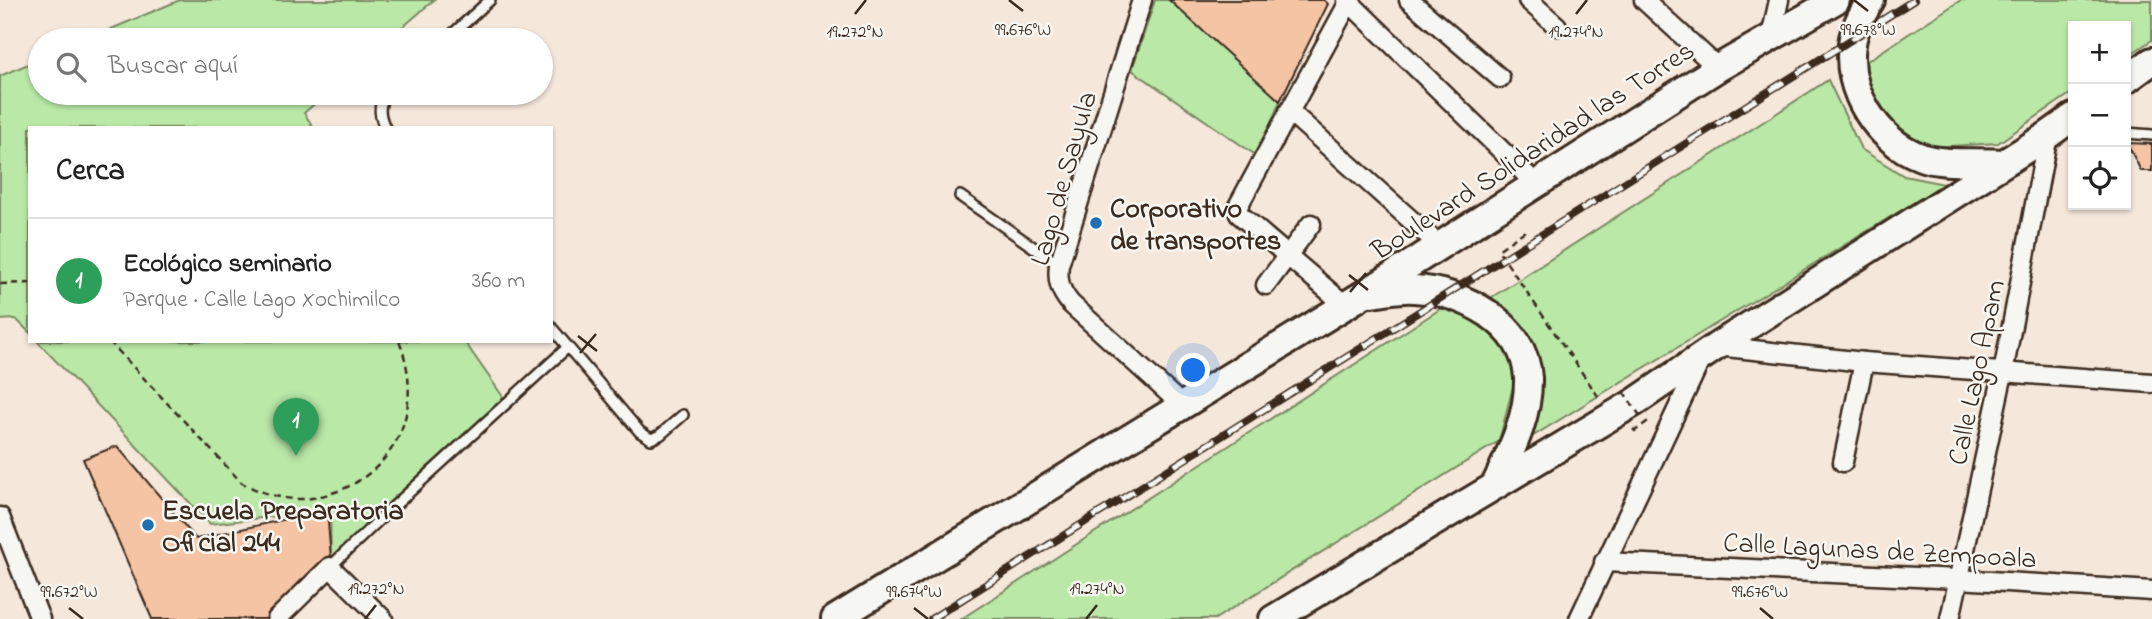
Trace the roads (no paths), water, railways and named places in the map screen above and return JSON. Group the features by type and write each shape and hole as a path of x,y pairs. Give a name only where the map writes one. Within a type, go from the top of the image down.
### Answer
{"main road":[{"name":"Boulevard Solidaridad las Torres","path":"835,619 1355,300 1718,68 1836,0"},
{"path":"1871,0 1856,26 1851,46 1851,63 1858,94 1874,122 1894,141 1923,158 2002,163"},
{"path":"2131,76 2152,61"},
{"path":"1273,619 1626,408 1710,351 2068,121"},
{"path":"1355,300 1413,288 1445,294 1485,311 1498,320 1508,332 1524,360 1528,391 1517,437 1495,485"}],"street":[{"name":"Lago de Sayula","path":"1142,0 1059,265 1058,282 1071,304 1183,406"},
{"path":"1409,0 1500,78"},
{"path":"1528,0 1557,26"},
{"path":"1644,0 1718,68"},
{"path":"1355,300 1288,256 1237,210 1349,1 1536,184"},
{"path":"1771,37 1777,1"},
{"path":"1289,111 1438,245"},
{"name":"Calle Lago Apam","path":"1950,619 2003,373 2048,135"},
{"path":"1266,285 1311,224"},
{"path":"1579,619 1604,562 1710,351 2152,383"},
{"path":"1843,462 1864,362"},
{"path":"0,517 40,619"},
{"name":"Calle Lagunas de Zempoala","path":"1604,562 2152,591"},
{"path":"277,619 330,567 383,619"}],"lane":[{"path":"459,28 490,0"},
{"path":"381,105 379,115 384,126"},
{"path":"2131,133 2152,135"},
{"path":"960,195 1059,265"},
{"path":"553,329 640,432 651,439 660,435 683,415"},
{"path":"330,567 568,347"}],"railway":[{"path":"931,619 1914,0"}],"place":[{"name":"Corporativo de transportes","path":"1096,223"},
{"name":"Ecológico seminario","path":"296,456"},
{"name":"Escuela Preparatoria Oficial 244","path":"148,525"}]}
